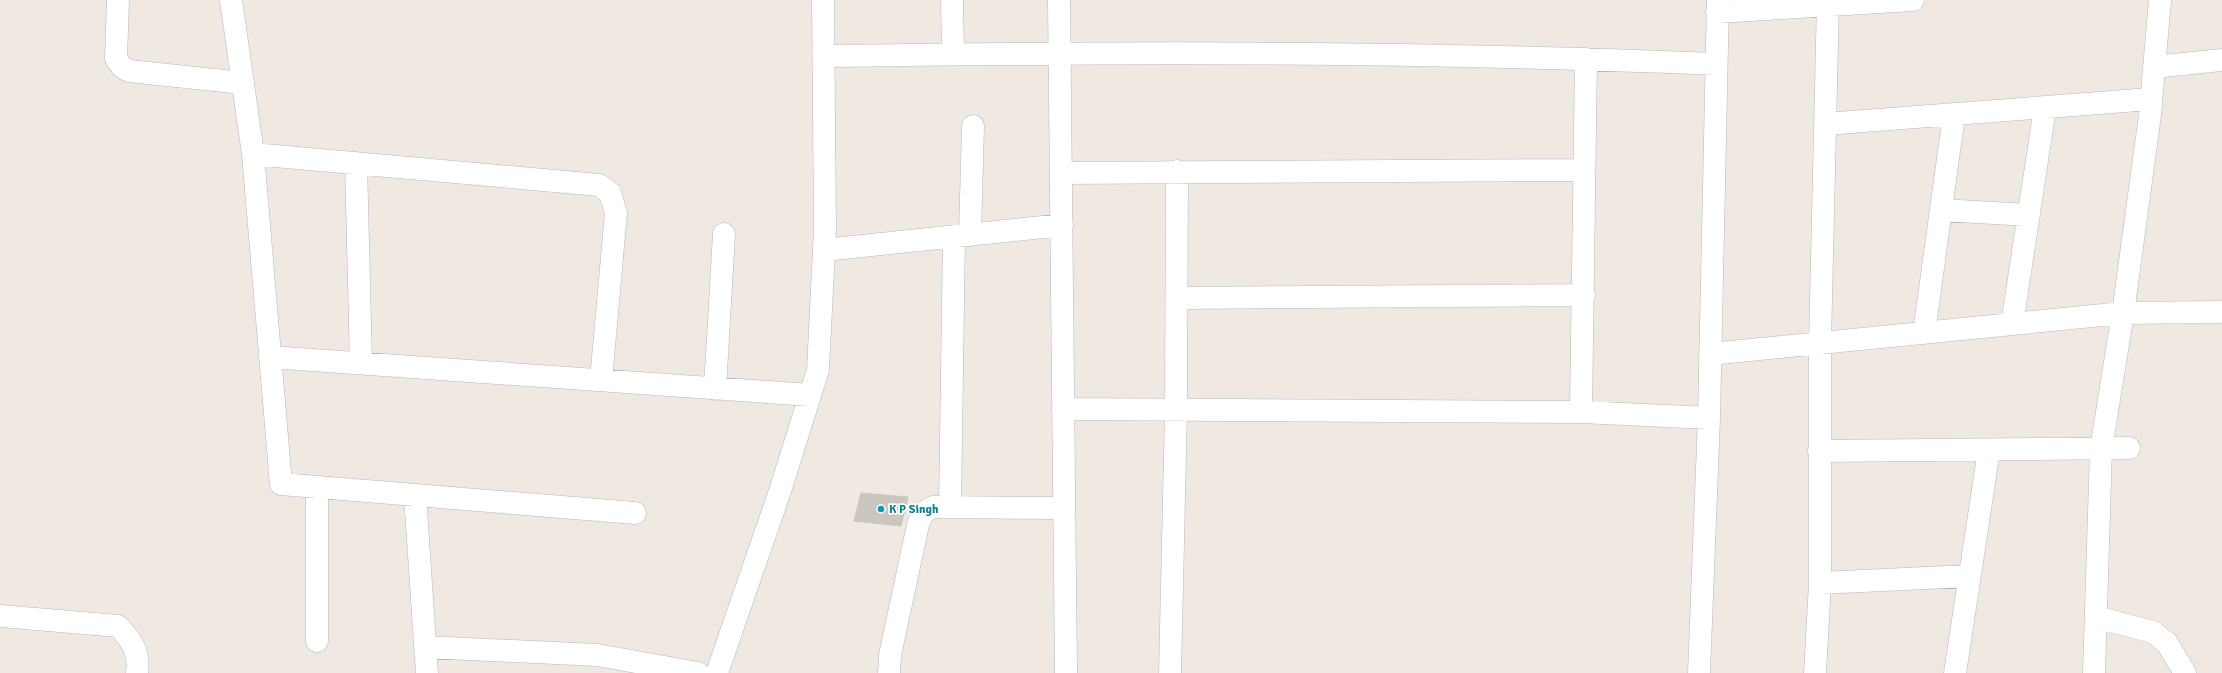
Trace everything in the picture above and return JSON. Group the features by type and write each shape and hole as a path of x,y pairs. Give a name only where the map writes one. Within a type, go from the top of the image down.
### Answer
{"street":[{"path":"118,0 116,59 122,67 129,71 242,84"},
{"path":"717,673 780,491 818,370 824,250 825,56 823,0"},
{"path":"952,0 953,54"},
{"path":"1059,0 1062,173 1066,673"},
{"path":"1699,673 1709,418 1717,6 1913,0"},
{"path":"2094,673 2101,449 2123,313 2151,99 2160,0"},
{"path":"1815,673 1820,583 1820,343 1828,3"},
{"path":"236,4 242,84 253,154 281,484 635,513"},
{"path":"825,56 1060,52 1370,55 1586,59 1716,64"},
{"path":"1582,412 1584,295 1583,170 1586,59"},
{"path":"2154,67 2222,60"},
{"path":"1825,124 2151,99"},
{"path":"2012,324 2045,108"},
{"path":"1924,333 1954,114"},
{"path":"950,507 962,236 973,126"},
{"path":"253,154 600,185 610,193 616,214 601,380"},
{"path":"356,163 361,363"},
{"path":"1062,173 1177,171 1583,170"},
{"path":"1170,673 1176,411 1177,171"},
{"path":"1940,210 2029,215"},
{"path":"824,250 1062,224"},
{"path":"715,388 724,234"},
{"path":"1177,298 1584,295"},
{"path":"1710,354 2123,313 2222,312"},
{"path":"270,357 810,395"},
{"path":"1064,409 1176,411 1582,412 1709,418"},
{"path":"1819,451 2129,448"},
{"path":"1955,673 1968,576 1989,450"},
{"path":"317,641 318,488"},
{"path":"415,495 427,673"},
{"path":"889,673 890,655 920,517 926,510 933,507 1064,508"},
{"path":"1820,583 1968,576"},
{"path":"0,616 118,626 130,638 139,660 137,673"},
{"path":"2096,617 2152,632 2167,643 2185,673"},
{"path":"426,647 698,673"}],"building":[{"name":"K P Singh","path":"861,493 908,497 901,526 854,521"}],"place":[{"name":"K P Singh","path":"881,509"}]}
